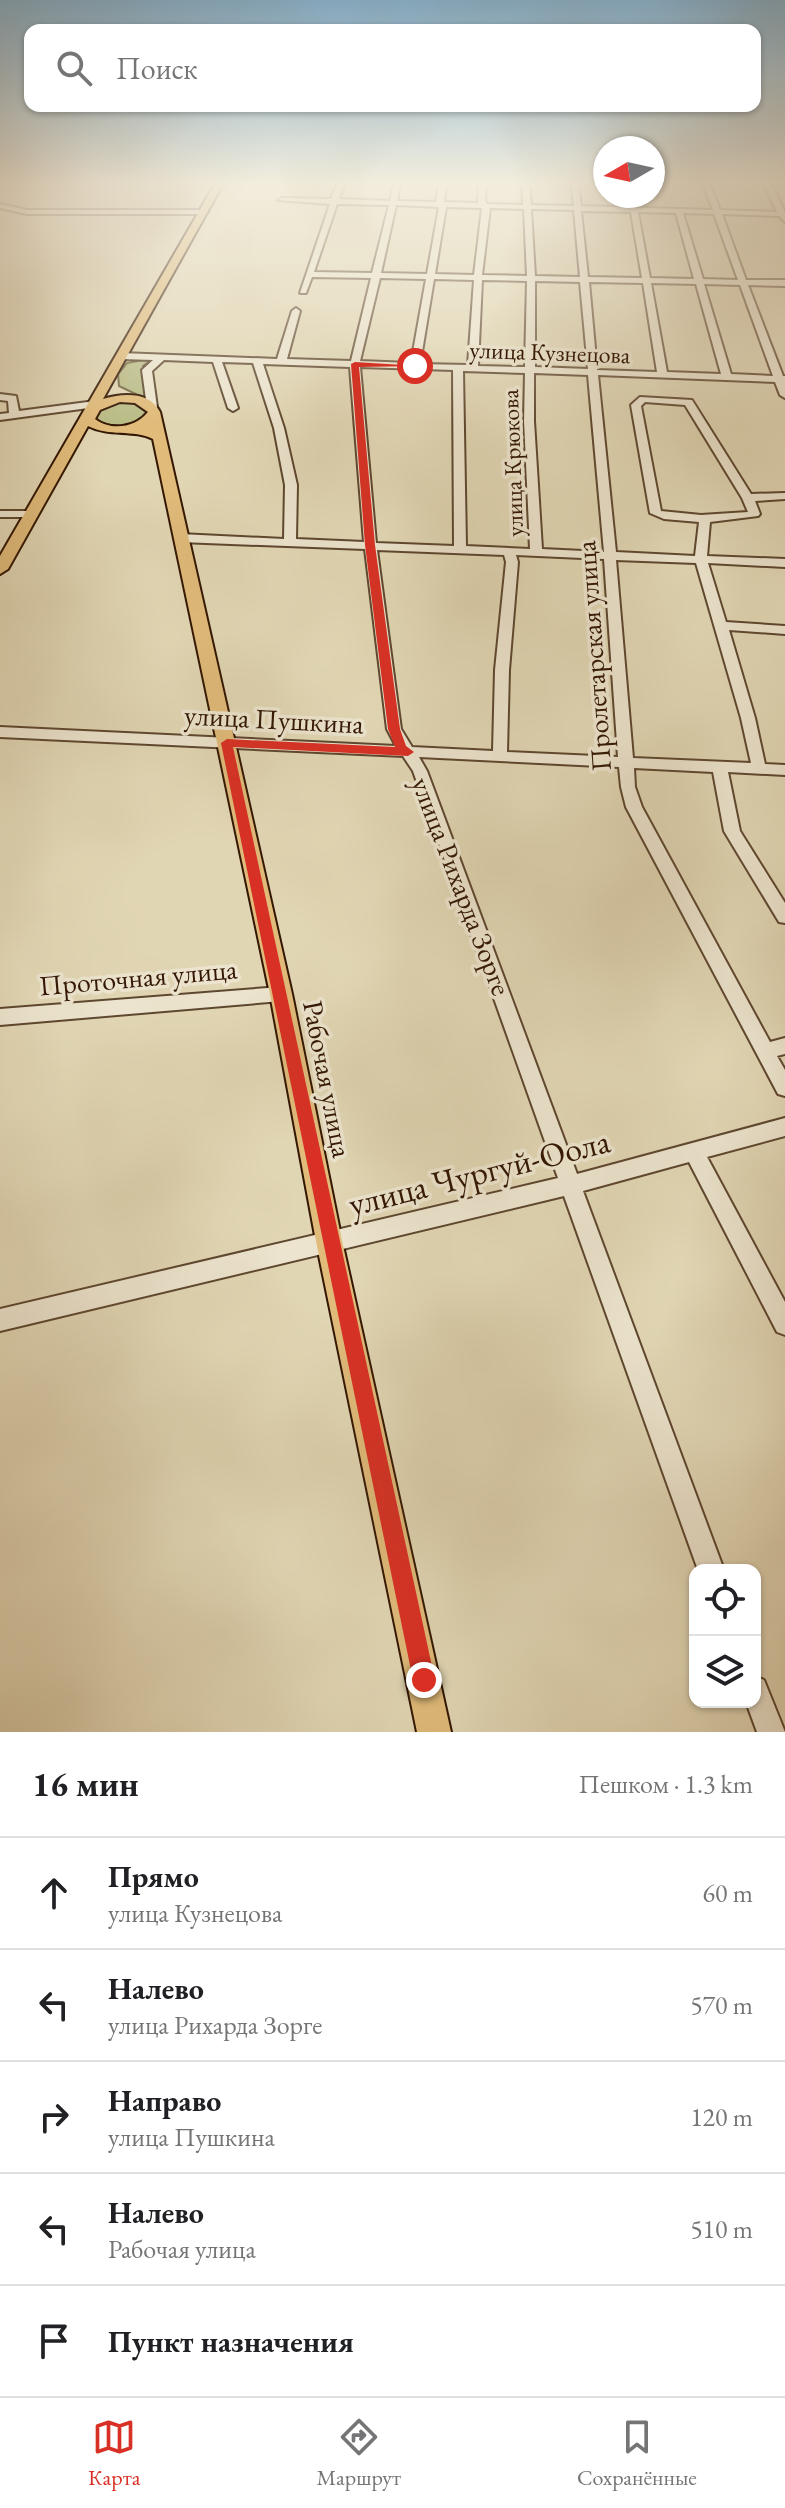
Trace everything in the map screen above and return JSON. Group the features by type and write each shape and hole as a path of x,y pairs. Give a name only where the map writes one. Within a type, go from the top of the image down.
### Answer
{"main road":[{"path":"0,569 175,263"},
{"path":"108,380 116,391 153,410 146,422 127,429"},
{"path":"94,408 132,399"},
{"path":"94,408 92,424 106,429"},
{"name":"Рабочая улица","path":"153,410 281,994 329,1241 434,1732"},
{"path":"75,438 106,429 150,432 159,437"}],"street":[{"path":"303,291 313,263"},
{"name":"улица Рихарда Зорге","path":"377,263 355,364 370,545 394,729 401,748 408,752 420,771 709,1564"},
{"path":"415,366 432,263"},
{"path":"473,369 480,263"},
{"name":"улица Крюкова","path":"530,263 529,421 536,552"},
{"name":"Пролетарская улица","path":"582,263 628,787 634,807 776,1049 785,1088"},
{"path":"642,263 663,376"},
{"path":"694,263 727,378"},
{"path":"735,263 783,379 785,395"},
{"path":"309,274 785,283"},
{"path":"281,362 296,311"},
{"name":"улица Кузнецова","path":"121,356 783,379"},
{"path":"153,410 147,370 161,358"},
{"path":"217,360 233,408"},
{"path":"257,361 279,428 291,485 290,542"},
{"path":"458,368 460,549"},
{"path":"642,375 647,389 656,399"},
{"path":"0,397 13,398 14,413"},
{"path":"643,399 688,402 748,498 754,511 751,516 666,516 654,510 636,405 643,399"},
{"path":"0,417 14,413 94,408"},
{"path":"748,498 785,496"},
{"path":"0,514 31,514"},
{"path":"705,517 701,559 748,718 759,768"},
{"path":"180,538 785,563"},
{"name":"улица Крюкова","path":"500,756 502,670 512,562 509,551"},
{"path":"721,626 785,630"},
{"name":"улица Пушкина","path":"0,732 785,770"},
{"path":"720,767 732,831 785,917"},
{"name":"Проточная улица","path":"0,1018 281,994"},
{"name":"улица Чургуй-Оола","path":"0,1320 569,1185 785,1127"},
{"path":"694,1151 785,1324"},
{"path":"761,1705 771,1732"}],"green space":[{"path":"154,358 143,366 148,400 119,386 118,374 127,363"},
{"path":"118,403 135,403 148,412 148,416 135,424 122,426 95,420 97,412"}],"route":[{"path":"415,366 355,364 370,545 394,729 401,748 408,752 227,743 281,994 329,1241 424,1680"}]}
